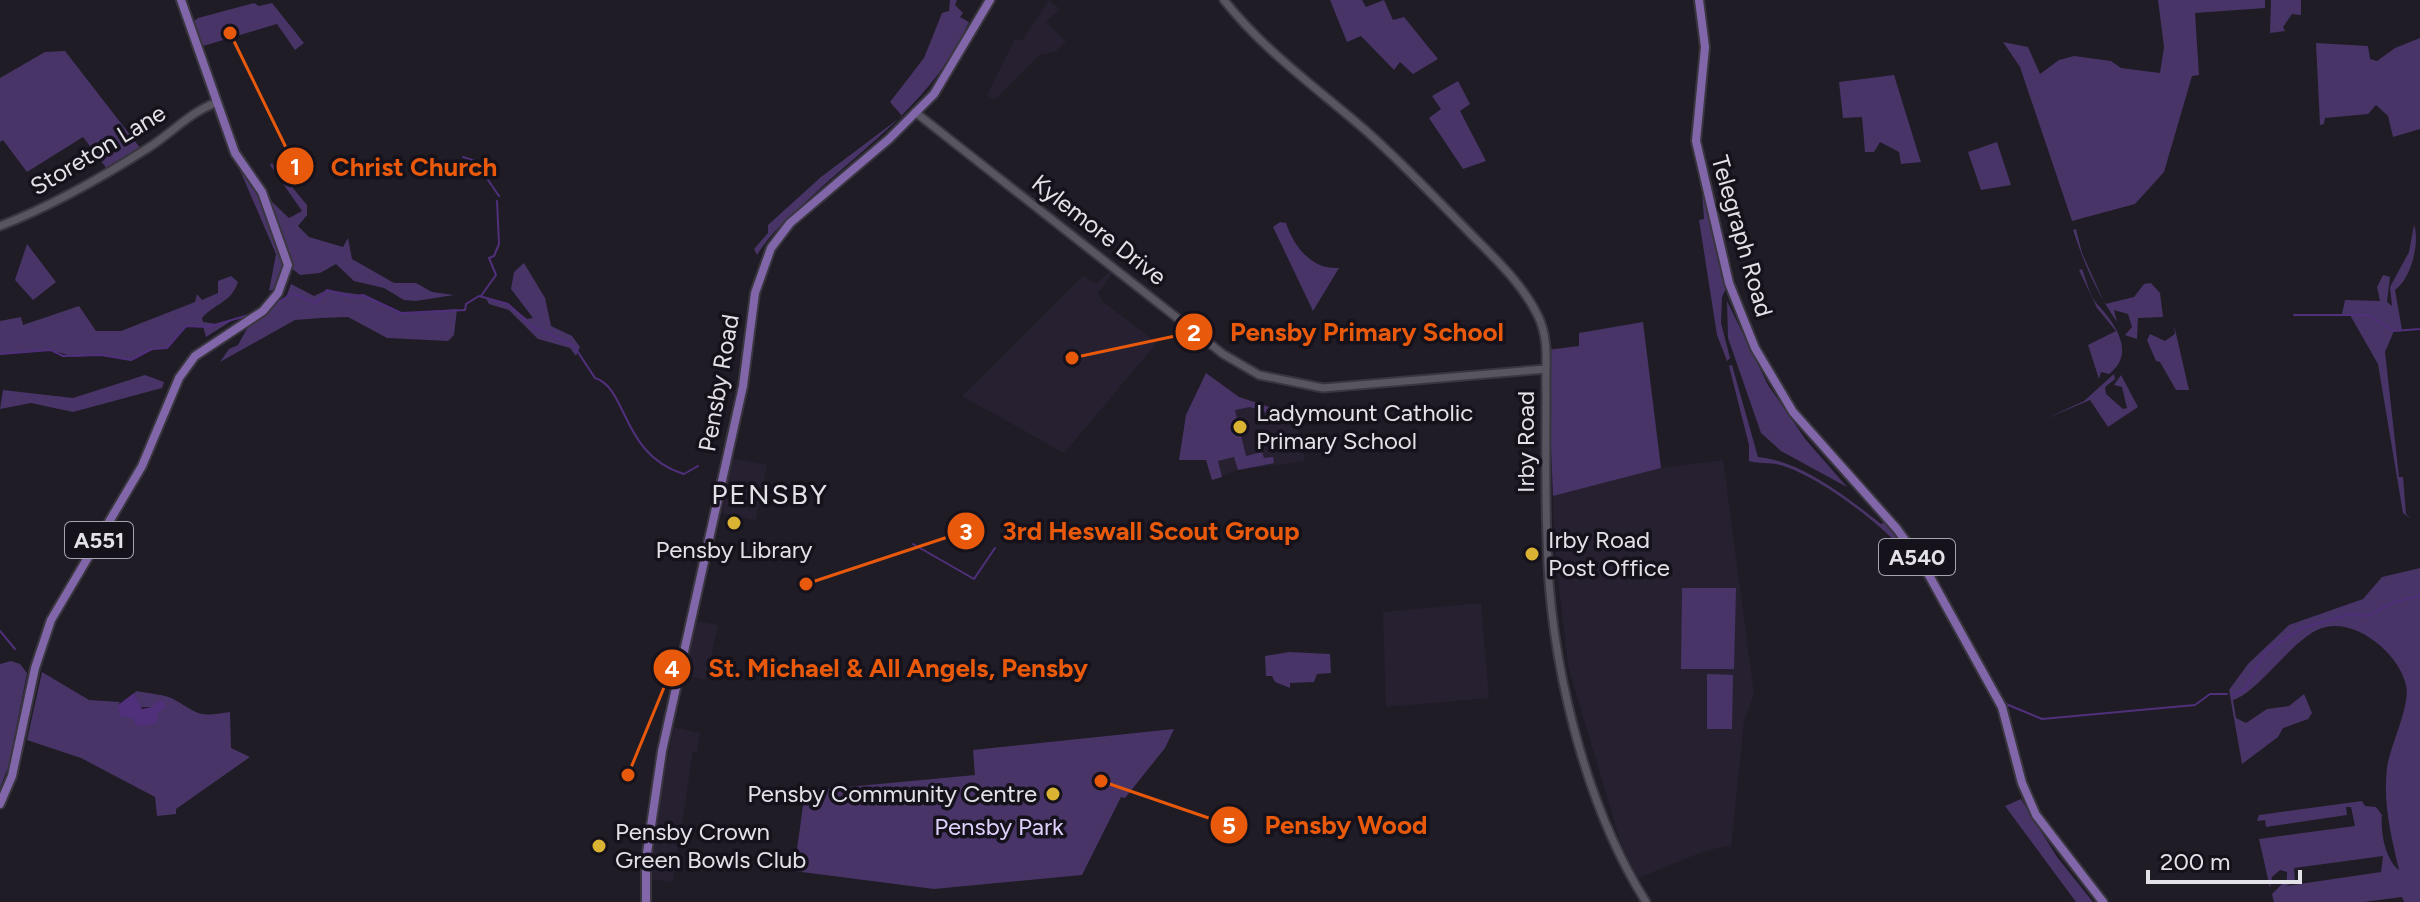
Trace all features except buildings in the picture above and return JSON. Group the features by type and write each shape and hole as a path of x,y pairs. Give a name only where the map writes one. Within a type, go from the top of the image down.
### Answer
{"main road":[{"name":"A551","path":"0,804 12,776 35,668 51,620 142,466 189,363 258,313 278,293 288,265 262,192 235,153 181,0"},
{"name":"Pensby Road","path":"646,902 646,860 662,751 743,386 755,293 763,265 776,239 790,223 865,161 915,112 949,72 990,0"},
{"name":"Telegraph Road","path":"1699,0 1705,47 1696,141 1729,283 1755,348 1793,412 1897,529 1925,568 2002,707 2022,783 2036,815 2103,902"}],"street":[{"name":"Irby Road","path":"1224,0 1275,56 1357,123 1515,278 1544,331 1546,538 1556,636 1569,701 1608,830 1626,870 1646,902"},
{"name":"Storeton Lane","path":"0,226 78,190 151,146 198,109 215,103"},
{"name":"Kylemore Drive","path":"915,112 1223,354 1259,375 1323,388 1546,369"}],"shaded area":[{"path":"1049,0 1060,9 1046,22 1066,41 1055,52 1039,55 994,100 987,95 1015,39 1022,41"},
{"path":"1109,272 1112,274 1098,293 1102,301 1157,343 1064,453 962,396 1083,276 1096,284"},
{"name":"Ladymount Catholic Primary School","path":"1206,373 1225,389 1256,405 1294,413 1305,461 1238,470 1212,480 1206,460 1179,460 1186,415"},
{"path":"733,458 767,465 756,520 722,513"},
{"path":"1723,460 1754,694 1744,722 1731,848 1727,846 1705,851 1638,878 1620,841 1568,666 1555,552 1553,496 1661,468"},
{"path":"1481,603 1489,698 1386,707 1383,612"},
{"path":"695,621 718,625 706,680 685,675"},
{"path":"134,693 142,709 152,707 157,701 164,702 165,708 158,713 157,723 138,727 132,718 120,716 118,705"},
{"path":"674,727 700,733 697,752 693,752 673,882 649,879 653,829"}],"green space":[{"path":"950,0 957,0 955,5 963,13 960,17 969,22 939,74 902,115 890,102 924,58 942,13 949,11"},
{"path":"1330,0 1362,0 1366,7 1384,0 1393,20 1404,17 1438,59 1413,74 1400,62 1394,70 1361,36 1347,42"},
{"path":"2158,0 2265,0 2265,8 2195,13 2199,75 2192,76 2164,172 2135,204 2072,221 2020,67 2003,42 2028,47 2040,74 2059,60 2074,56 2111,61 2121,68 2160,73 2164,47"},
{"path":"2271,0 2301,0 2301,15 2292,14 2283,27 2285,31 2270,33"},
{"path":"254,3 259,6 272,3 304,43 295,50 277,24 203,46 194,21"},
{"path":"2420,38 2420,129 2393,137 2388,116 2376,105 2368,114 2325,118 2324,124 2320,125 2316,43 2368,46 2370,59 2377,61 2395,48"},
{"path":"65,51 141,149 107,169 83,137 27,172 3,140 0,142 0,78 45,52"},
{"path":"1894,75 1921,162 1901,164 1899,152 1880,142 1874,152 1865,152 1862,117 1843,118 1839,82"},
{"path":"1458,81 1470,104 1460,111 1486,161 1463,169 1429,118 1441,109 1432,96"},
{"path":"898,119 790,217 757,255 754,249 768,233 768,225 821,177"},
{"path":"1997,142 2011,185 1981,190 1968,152"},
{"path":"272,163 307,205 307,215 298,226 309,237 343,247 348,238 352,259 394,283 416,283 432,292 454,295 404,300 384,288 354,281 336,264 320,273 300,275 291,268 269,199 289,218 302,211 270,165"},
{"path":"239,168 261,194 285,264 277,288 269,291 276,254"},
{"path":"1702,192 1727,286 1722,297 1721,323 1730,358 1727,361 1717,335 1699,220 1704,219"},
{"path":"1280,222 1286,223 1299,248 1312,261 1329,268 1339,268 1313,311 1273,227"},
{"path":"2414,225 2416,240 2413,259 2406,277 2395,290 2402,330 2394,331 2385,352 2399,477 2403,477 2406,514 2411,519 2403,513 2378,364 2350,315 2342,314 2345,300 2380,301 2377,287 2383,275 2390,277 2387,302 2392,306 2390,287 2409,252"},
{"path":"2076,229 2082,253 2103,300 2082,255 2073,230"},
{"path":"27,244 56,282 33,300 15,280"},
{"path":"524,263 545,298 551,326 572,336 580,347 576,356 570,348 538,339 509,310 489,304 486,298 508,304 527,319 533,318 511,289 514,272"},
{"path":"2082,269 2092,297 2116,329 2122,347 2117,366 2109,374 2101,372 2099,379 2088,345 2116,331 2097,308 2079,270"},
{"path":"231,276 238,282 235,289 202,318 203,322 217,324 236,318 206,337 203,326 186,326 167,348 152,349 131,360 101,355 74,357 51,350 0,354 0,321 21,317 23,325 79,306 96,331 121,331 195,302 197,294 202,300 218,293 218,281"},
{"path":"2151,283 2160,293 2163,317 2138,318 2137,339 2125,335 2132,327 2128,314 2114,310 2117,322 2105,304 2134,297 2144,284"},
{"path":"291,284 314,296 327,290 363,295 401,313 457,309 454,335 448,341 387,338 348,317 295,320 220,362 229,349 238,345 249,325 286,297"},
{"path":"1727,301 1768,385 1806,440 1847,487 1781,451 1761,433 1728,338"},
{"path":"1643,322 1661,468 1553,496 1547,350 1579,346 1579,333"},
{"path":"2174,325 2189,390 2176,390 2160,362 2156,361 2147,340 2150,334 2165,341 2175,334"},
{"path":"1732,365 1758,457 1791,465 1823,482 1881,524 1884,522 1906,549 1904,551 1864,514 1829,489 1795,470 1749,461 1749,445 1729,366"},
{"name":"Ladymount Catholic Primary School","path":"1206,373 1239,397 1284,412 1278,417 1250,407 1235,410 1246,456 1262,452 1264,458 1273,457 1274,463 1238,470 1234,457 1218,461 1222,477 1212,480 1206,460 1179,460 1186,415"},
{"path":"2114,374 2115,379 2105,387 2106,394 2123,409 2127,408 2122,387 2114,385 2121,375 2138,407 2108,427 2090,400 2045,419 2084,401"},
{"path":"145,375 164,382 162,388 73,412 31,403 0,409 3,390 73,398"},
{"path":"2420,568 2420,902 2404,902 2402,897 2364,902 2274,902 2272,894 2287,879 2287,872 2280,870 2272,877 2270,888 2259,839 2355,826 2351,807 2346,807 2347,815 2266,827 2265,820 2257,821 2259,815 2362,801 2365,806 2376,807 2382,815 2385,846 2399,870 2388,820 2386,782 2389,759 2406,703 2406,685 2394,661 2372,639 2345,627 2331,626 2317,630 2253,688 2233,700 2236,718 2246,723 2267,709 2289,706 2304,694 2312,713 2308,719 2283,728 2278,737 2242,764 2229,690 2248,664 2289,625 2363,599 2382,577","holes":["2383,856 2381,872 2286,886 2295,882 2294,868"]},
{"path":"1682,588 1736,588 1734,669 1681,669"},
{"path":"1289,652 1330,654 1331,673 1317,674 1314,682 1290,683 1290,688 1275,682 1272,676 1266,676 1265,656"},
{"path":"11,661 20,664 27,673 9,765 0,788 0,664"},
{"path":"42,672 89,700 120,702 118,705 132,718 152,707 140,707 134,693 137,691 171,698 200,714 230,712 231,748 250,757 176,809 176,814 157,816 155,797 81,758 27,740"},
{"path":"1707,674 1733,675 1732,729 1707,729"},
{"name":"Pensby Park","path":"1174,729 1165,748 1125,798 1121,797 1082,875 934,889 794,871 805,791 975,775 973,750"},
{"path":"2021,799 2057,857 2093,902 2076,902 2005,806"}],"waterway":[{"path":"463,157 475,161 499,196"},
{"path":"481,296 496,275 489,258 494,256 499,244 497,201"},
{"path":"266,311 292,293 316,303 327,290 354,297 363,295 401,313 465,310 466,304 479,296 508,304 532,326 574,346 595,378 606,384 614,395 637,438 663,465 684,474 698,466"},
{"path":"0,354 51,350 63,356 101,355 131,360 152,349 167,348 186,326 208,327 252,314"},
{"path":"2294,315 2368,315 2394,331 2420,329"},
{"path":"913,544 974,579 995,548"},
{"path":"2233,695 2245,689 2266,651 2302,628 2351,614 2368,616 2394,602 2420,596"},
{"path":"0,631 15,649"},
{"path":"2006,704 2042,719 2195,705 2210,694 2227,694"}],"place":[{"name":"Christ Church","path":"230,33"},
{"name":"Pensby Primary School","path":"1072,358"},
{"name":"Ladymount Catholic Primary School","path":"1240,427"},
{"name":"Pensby Library","path":"734,523"},
{"name":"Irby Road Post Office","path":"1532,554"},
{"name":"3rd Heswall Scout Group","path":"806,584"},
{"name":"St. Michael & All Angels, Pensby","path":"628,775"},
{"name":"Pensby Wood","path":"1101,781"},
{"name":"Pensby Community Centre","path":"1053,794"},
{"name":"Pensby Crown Green Bowls Club","path":"599,846"}],"district":[{"name":"PENSBY","path":"770,494"}]}
